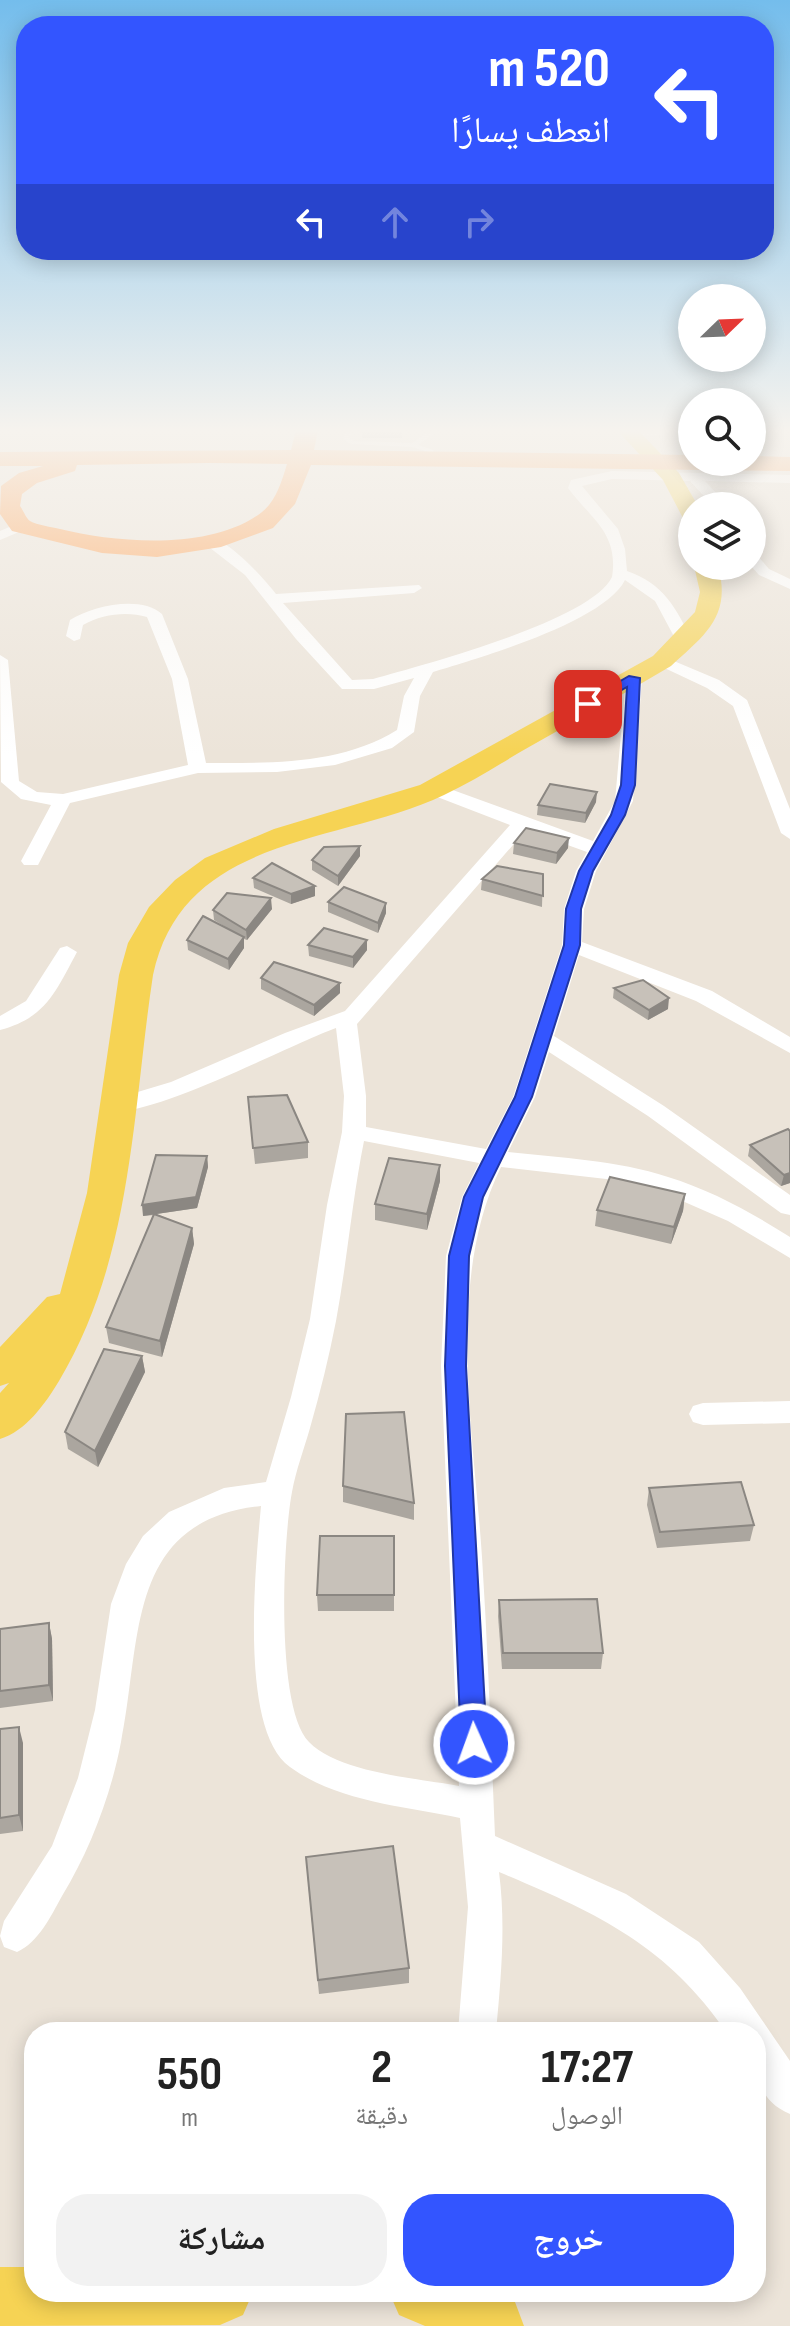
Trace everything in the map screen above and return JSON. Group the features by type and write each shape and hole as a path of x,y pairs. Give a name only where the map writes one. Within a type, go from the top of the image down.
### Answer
{"highway":[{"path":"37,539 62,546 121,555 161,554 231,539"}],"main road":[{"path":"0,1422 50,1363 83,1285 105,1207 139,958 159,916 187,883 222,861 272,840 376,810 433,789 634,678 673,651 708,608 712,592 709,580"},
{"path":"0,1370 21,1354 83,1285"},
{"path":"0,2300 24,2300"},
{"path":"450,2302 491,2326"}],"street":[{"path":"214,544 250,572 302,636 348,685 374,684 476,654 568,616 610,592 619,580 613,539"},
{"path":"619,573 651,586 667,605 673,651 703,678 741,704 790,833"},
{"path":"766,573 790,585"},
{"path":"274,599 414,588"},
{"path":"74,636 76,623 91,615 138,611 154,614 180,679 198,768"},
{"path":"0,664 10,782 17,790 31,797 63,799 198,768 301,763 379,748 405,732 412,696 427,669"},
{"path":"478,2022 486,1907 478,1846 467,1561 455,1366 459,1256 474,1197 524,1097 572,945 574,909 597,849 618,815 628,785 634,678"},
{"path":"433,789 597,849"},
{"path":"31,861 63,799"},
{"path":"476,1805 354,1781 327,1772 299,1755 282,1726 272,1669 268,1596 277,1492 305,1397 323,1319 339,1205 354,1132 355,1096 345,1029 351,1016 522,823"},
{"path":"572,945 704,996 790,1046"},
{"path":"0,1023 20,1019 35,1007 67,952"},
{"path":"119,1105 192,1084 302,1032 351,1016"},
{"path":"541,1037 656,1111 790,1207"},
{"path":"354,1132 491,1158 615,1172 662,1183 737,1215 790,1249"},
{"path":"703,1414 790,1412"},
{"path":"17,1934 57,1873 79,1823 104,1744 122,1617 146,1551 168,1530 217,1501 277,1492"},
{"path":"478,1846 563,1883 663,1936 708,1977 741,2022"},
{"path":"766,2059 790,2095"}],"building":[{"path":"550,784 597,792 586,813 538,805"},
{"path":"526,828 569,838 557,853 514,843"},
{"path":"360,846 338,876 312,860 324,847"},
{"path":"272,863 315,886 291,894 253,878"},
{"path":"497,866 543,874 543,896 482,879"},
{"path":"344,887 386,903 378,923 328,902"},
{"path":"227,893 271,898 246,930 213,910"},
{"path":"203,916 244,937 228,959 187,940"},
{"path":"324,928 367,940 353,957 308,945"},
{"path":"274,962 340,983 314,1005 261,978"},
{"path":"643,980 669,998 649,1010 614,988"},
{"path":"287,1095 308,1142 253,1148 248,1097"},
{"path":"788,1129 790,1173 784,1175 750,1145"},
{"path":"156,1155 207,1156 196,1197 142,1205"},
{"path":"389,1158 440,1165 427,1214 375,1204"},
{"path":"610,1177 685,1194 674,1227 597,1210"},
{"path":"154,1214 192,1228 160,1341 106,1327"},
{"path":"104,1349 142,1356 95,1451 65,1432"},
{"path":"404,1412 414,1503 343,1486 346,1414"},
{"path":"741,1482 754,1525 660,1532 649,1488"},
{"path":"320,1536 394,1536 394,1595 317,1595"},
{"path":"597,1599 603,1653 503,1653 499,1600"},
{"path":"49,1623 49,1685 0,1691 0,1629"},
{"path":"19,1727 19,1815 0,1818 0,1729"},
{"path":"393,1846 409,1968 318,1980 306,1857"}],"route":[{"path":"474,1744 455,1366 459,1256 474,1197 524,1097 572,945 574,909 586,871 618,815 628,785 634,678 588,704"}]}
